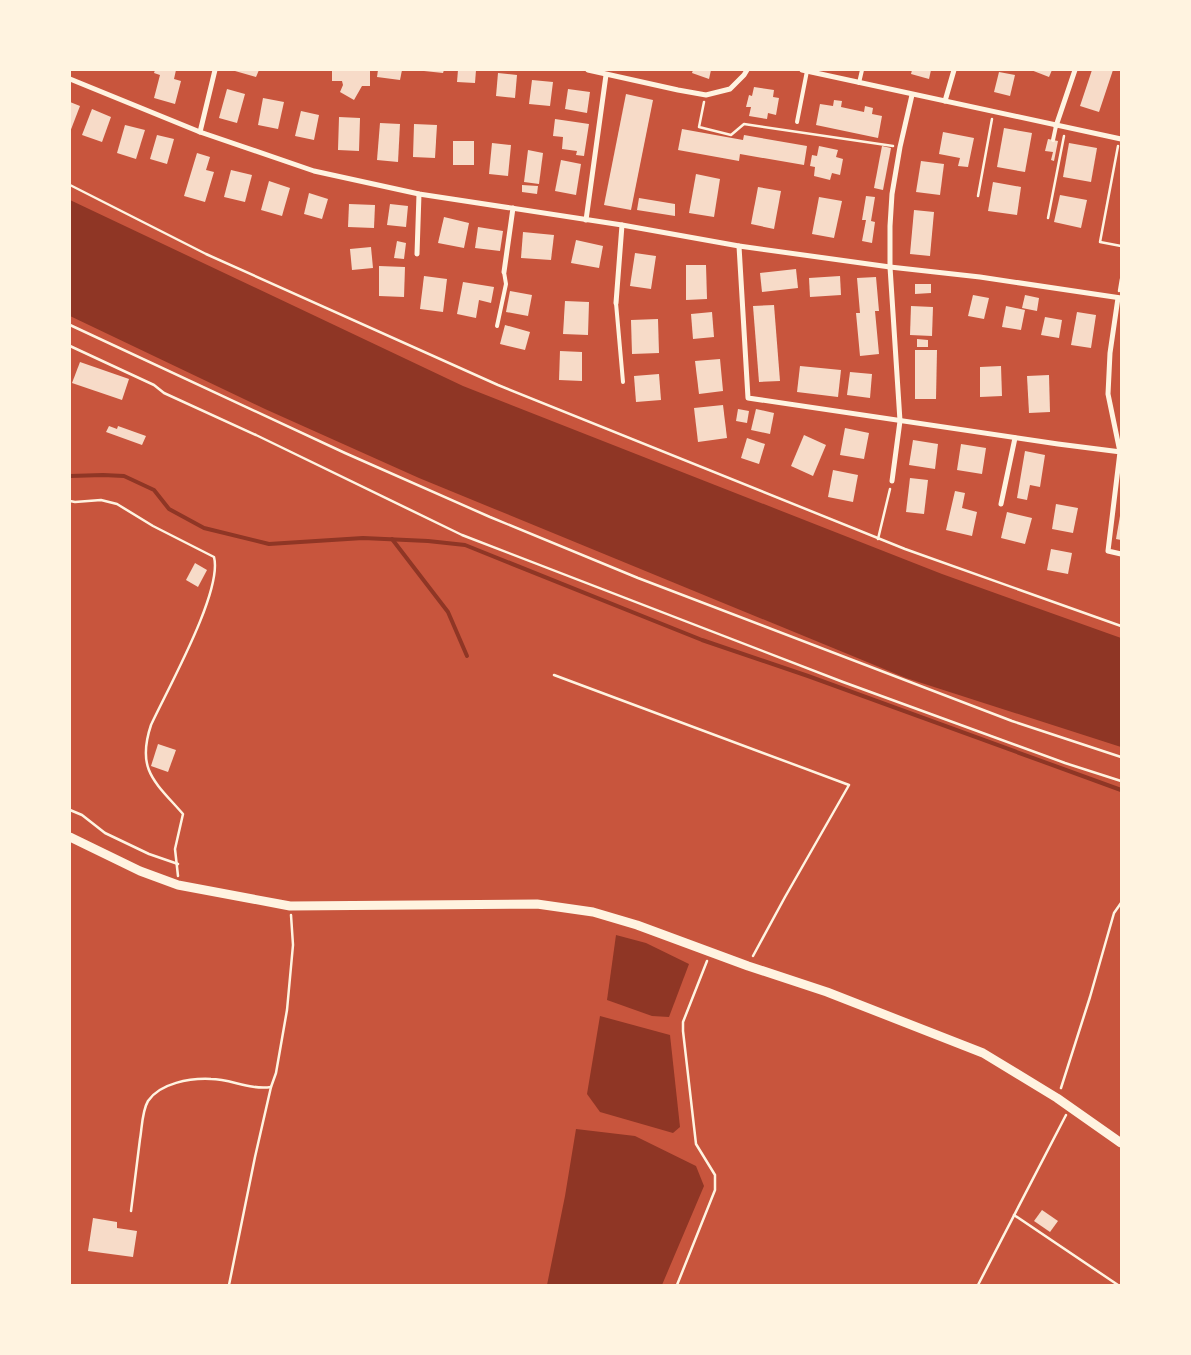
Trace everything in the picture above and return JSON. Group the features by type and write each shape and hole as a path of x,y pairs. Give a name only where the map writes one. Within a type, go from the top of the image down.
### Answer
{"street":[{"path":"200,132 215,70"},
{"path":"588,70 678,90 706,94 730,89 747,70"},
{"path":"805,70 912,95 1120,139"},
{"path":"945,101 954,70"},
{"path":"1056,126 1075,70"},
{"path":"586,220 606,75"},
{"path":"70,79 200,132 314,171 419,194 622,225 739,246 890,267 980,277 1119,298 1110,353 1108,394 1121,452 1108,551 1121,554"},
{"path":"892,481 900,421 890,267 890,226 892,194 912,95"},
{"path":"417,254 419,194"},
{"path":"504,272 513,208"},
{"path":"616,303 622,225"},
{"path":"739,246 748,398 1121,452"},
{"path":"1001,504 1015,438"},
{"path":"70,837 90,849 178,885 290,906 537,904 593,912 637,924 748,966 827,992 983,1053 1057,1098 1121,1143"}],"lane":[{"path":"798,122 805,70"},
{"path":"859,83 862,70"},
{"path":"1053,140 1056,126"},
{"path":"497,326 506,284 504,272"},
{"path":"616,303 623,382"}],"path":[{"path":"706,94 699,127 731,135 744,124 900,147"},
{"path":"978,196 993,112"},
{"path":"1048,218 1065,128"},
{"path":"1120,139 1100,242 1121,246"},
{"path":"70,185 206,254 498,385 878,539 1121,626"},
{"path":"70,325 345,453 490,517 638,578 1012,722 1121,757"},
{"path":"70,346 154,385 164,393 256,435 462,535 843,682 1065,763 1121,781"},
{"path":"878,539 892,481"},
{"path":"70,501 100,500 118,504 153,526 214,557 216,565 207,608 151,725 145,742 147,766 154,781 183,814 175,849 178,864 149,854 105,833 82,816 70,810"},
{"path":"554,675 849,785 748,966"},
{"path":"1057,1098 1090,997 1114,913 1121,903"},
{"path":"229,1285 249,1184 271,1087 276,1073 287,1010 293,945 290,906"},
{"path":"677,1285 715,1190 716,1183 713,1169 696,1144 682,1031 683,1022 710,952"},
{"path":"131,1211 143,1120 148,1102 158,1092 172,1084 194,1079 212,1078 254,1088 271,1087"},
{"path":"978,1285 1070,1107"},
{"path":"1014,1215 1118,1285"}],"shaded area":[{"path":"70,200 463,386 942,574 1121,638 1121,747 906,678 419,478 265,409 70,316"},
{"path":"616,935 646,943 689,964 669,1017 652,1016 607,1000"},
{"path":"600,1016 670,1035 680,1127 673,1133 600,1112 587,1094"},
{"path":"576,1129 635,1136 696,1166 704,1186 662,1285 547,1285"}],"building":[{"path":"155,70 176,70 174,79 181,81 175,104 154,98 160,75 154,73"},
{"path":"235,70 259,70 256,77"},
{"path":"332,70 370,70 370,86 362,86 354,100 340,92 343,85 342,81 332,81"},
{"path":"378,70 402,70 400,80 377,77"},
{"path":"424,70 444,70 443,73"},
{"path":"458,70 476,70 475,83 457,82"},
{"path":"693,70 711,70 709,79 692,73"},
{"path":"912,70 931,70 929,79 911,74"},
{"path":"1031,70 1052,70 1049,77"},
{"path":"1092,70 1113,70 1099,112 1080,106"},
{"path":"999,72 1015,75 1010,96 994,92"},
{"path":"498,73 517,75 515,98 496,96"},
{"path":"532,80 553,82 550,106 529,104"},
{"path":"754,87 774,90 773,97 779,98 776,115 768,113 767,119 749,116 751,107 746,107 749,95 752,96"},
{"path":"227,89 245,94 237,123 219,118"},
{"path":"568,89 590,92 587,113 565,109"},
{"path":"626,94 653,100 631,210 604,205"},
{"path":"263,98 284,102 278,129 258,125"},
{"path":"834,100 842,101 841,107 864,112 865,106 873,108 872,114 882,116 878,138 816,125 820,104 833,106"},
{"path":"70,102 80,106 70,132"},
{"path":"92,109 111,117 102,142 82,135"},
{"path":"301,111 319,115 314,140 295,136"},
{"path":"339,117 360,118 359,151 338,150"},
{"path":"555,119 589,124 584,156 576,155 577,151 562,149 563,137 553,136"},
{"path":"380,123 400,124 398,162 377,160"},
{"path":"414,124 437,125 435,158 413,157"},
{"path":"125,125 145,130 136,159 117,153"},
{"path":"1004,128 1032,133 1025,172 997,167"},
{"path":"682,129 743,140 744,135 807,146 804,165 740,154 739,161 678,150"},
{"path":"943,132 974,138 968,167 958,166 960,158 939,154"},
{"path":"157,135 174,139 167,164 150,159"},
{"path":"1048,139 1058,141 1054,161 1051,160 1053,152 1045,151"},
{"path":"453,141 474,141 474,165 453,165"},
{"path":"492,143 511,145 508,176 489,174"},
{"path":"1069,143 1097,148 1091,182 1063,177"},
{"path":"819,146 838,150 836,157 843,159 840,175 832,173 830,180 814,176 815,167 810,166 812,155 817,156"},
{"path":"882,146 891,148 883,190 874,188"},
{"path":"528,150 543,153 539,184 524,182"},
{"path":"197,153 210,157 206,170 214,172 205,202 184,196"},
{"path":"561,160 581,164 576,195 555,191"},
{"path":"921,161 944,164 940,195 916,192"},
{"path":"231,170 252,175 245,202 224,197"},
{"path":"696,174 720,179 714,217 689,213"},
{"path":"269,181 290,188 282,216 261,210"},
{"path":"993,182 1021,187 1017,215 988,211"},
{"path":"522,185 538,186 537,194 522,192"},
{"path":"758,187 781,191 774,229 751,224"},
{"path":"309,193 328,199 322,219 304,214"},
{"path":"1060,195 1087,200 1081,228 1054,222"},
{"path":"866,196 875,197 871,221 875,222 872,243 862,241 866,220 862,220"},
{"path":"819,197 842,201 834,238 812,234"},
{"path":"639,198 675,204 675,216 637,210"},
{"path":"349,204 375,205 374,228 348,227"},
{"path":"390,204 408,206 406,227 387,225"},
{"path":"914,210 934,212 930,256 910,254"},
{"path":"444,217 469,223 464,248 438,243"},
{"path":"478,227 503,231 500,251 475,248"},
{"path":"523,232 554,235 551,260 521,258"},
{"path":"576,240 603,246 599,268 571,263"},
{"path":"397,241 406,243 404,259 394,258"},
{"path":"371,247 373,268 352,270 350,249"},
{"path":"635,253 656,256 651,289 630,286"},
{"path":"686,265 706,265 707,299 686,300"},
{"path":"379,266 405,267 404,297 379,296"},
{"path":"796,269 798,288 762,292 760,273"},
{"path":"424,276 447,279 443,312 420,309"},
{"path":"840,276 841,295 810,297 809,278"},
{"path":"876,277 879,311 875,311 879,354 860,356 856,313 860,313 857,278"},
{"path":"463,282 494,287 491,303 479,300 476,318 457,314"},
{"path":"915,284 931,284 931,293 915,294"},
{"path":"510,291 532,295 528,316 506,312"},
{"path":"973,295 989,298 984,319 968,316"},
{"path":"1025,295 1039,298 1037,311 1022,308"},
{"path":"565,301 589,302 588,335 563,334"},
{"path":"774,305 780,381 759,382 753,306"},
{"path":"911,306 933,307 932,336 910,335"},
{"path":"1006,306 1025,310 1021,330 1002,327"},
{"path":"712,312 714,337 693,339 691,314"},
{"path":"1077,312 1096,315 1091,348 1071,345"},
{"path":"1045,317 1062,320 1059,338 1041,335"},
{"path":"658,319 659,353 632,354 631,320"},
{"path":"505,325 530,332 525,350 500,344"},
{"path":"917,339 928,340 928,347 917,347"},
{"path":"915,350 937,350 936,399 915,399"},
{"path":"560,351 582,352 582,381 559,380"},
{"path":"720,359 723,391 699,394 695,361"},
{"path":"80,362 129,379 122,400 72,383"},
{"path":"800,366 841,370 838,397 797,392"},
{"path":"1001,366 1002,396 980,397 980,367"},
{"path":"850,372 872,374 870,398 847,395"},
{"path":"659,374 661,400 636,402 634,376"},
{"path":"1049,375 1050,412 1029,413 1027,376"},
{"path":"723,405 727,438 698,442 694,408"},
{"path":"738,409 749,411 747,423 736,421"},
{"path":"756,409 774,413 770,434 751,430"},
{"path":"109,426 117,429 118,426 146,436 142,445 106,432"},
{"path":"845,428 869,433 864,459 840,455"},
{"path":"804,435 826,445 813,476 791,466"},
{"path":"747,438 765,444 759,464 741,458"},
{"path":"913,440 938,444 935,469 909,465"},
{"path":"961,444 986,448 982,474 957,470"},
{"path":"1025,451 1045,455 1040,487 1030,485 1027,500 1017,498"},
{"path":"833,470 858,475 853,502 828,497"},
{"path":"910,478 928,480 924,514 906,512"},
{"path":"955,491 965,493 962,508 977,512 972,536 946,530"},
{"path":"1056,504 1078,508 1073,533 1052,529"},
{"path":"1007,512 1032,518 1025,544 1001,538"},
{"path":"1121,516 1121,540 1116,539"},
{"path":"1051,549 1072,553 1068,574 1047,570"},
{"path":"195,563 207,570 198,587 186,580"},
{"path":"158,744 176,750 168,772 151,766"},
{"path":"1042,1210 1058,1221 1050,1232 1034,1221"},
{"path":"93,1218 117,1222 117,1228 137,1231 133,1257 88,1251"}],"waterway":[{"path":"70,476 124,476 154,490 169,509 204,528 269,544 363,538 465,545 702,640 808,676 1121,790"},
{"path":"392,539 448,612 467,656"}]}
